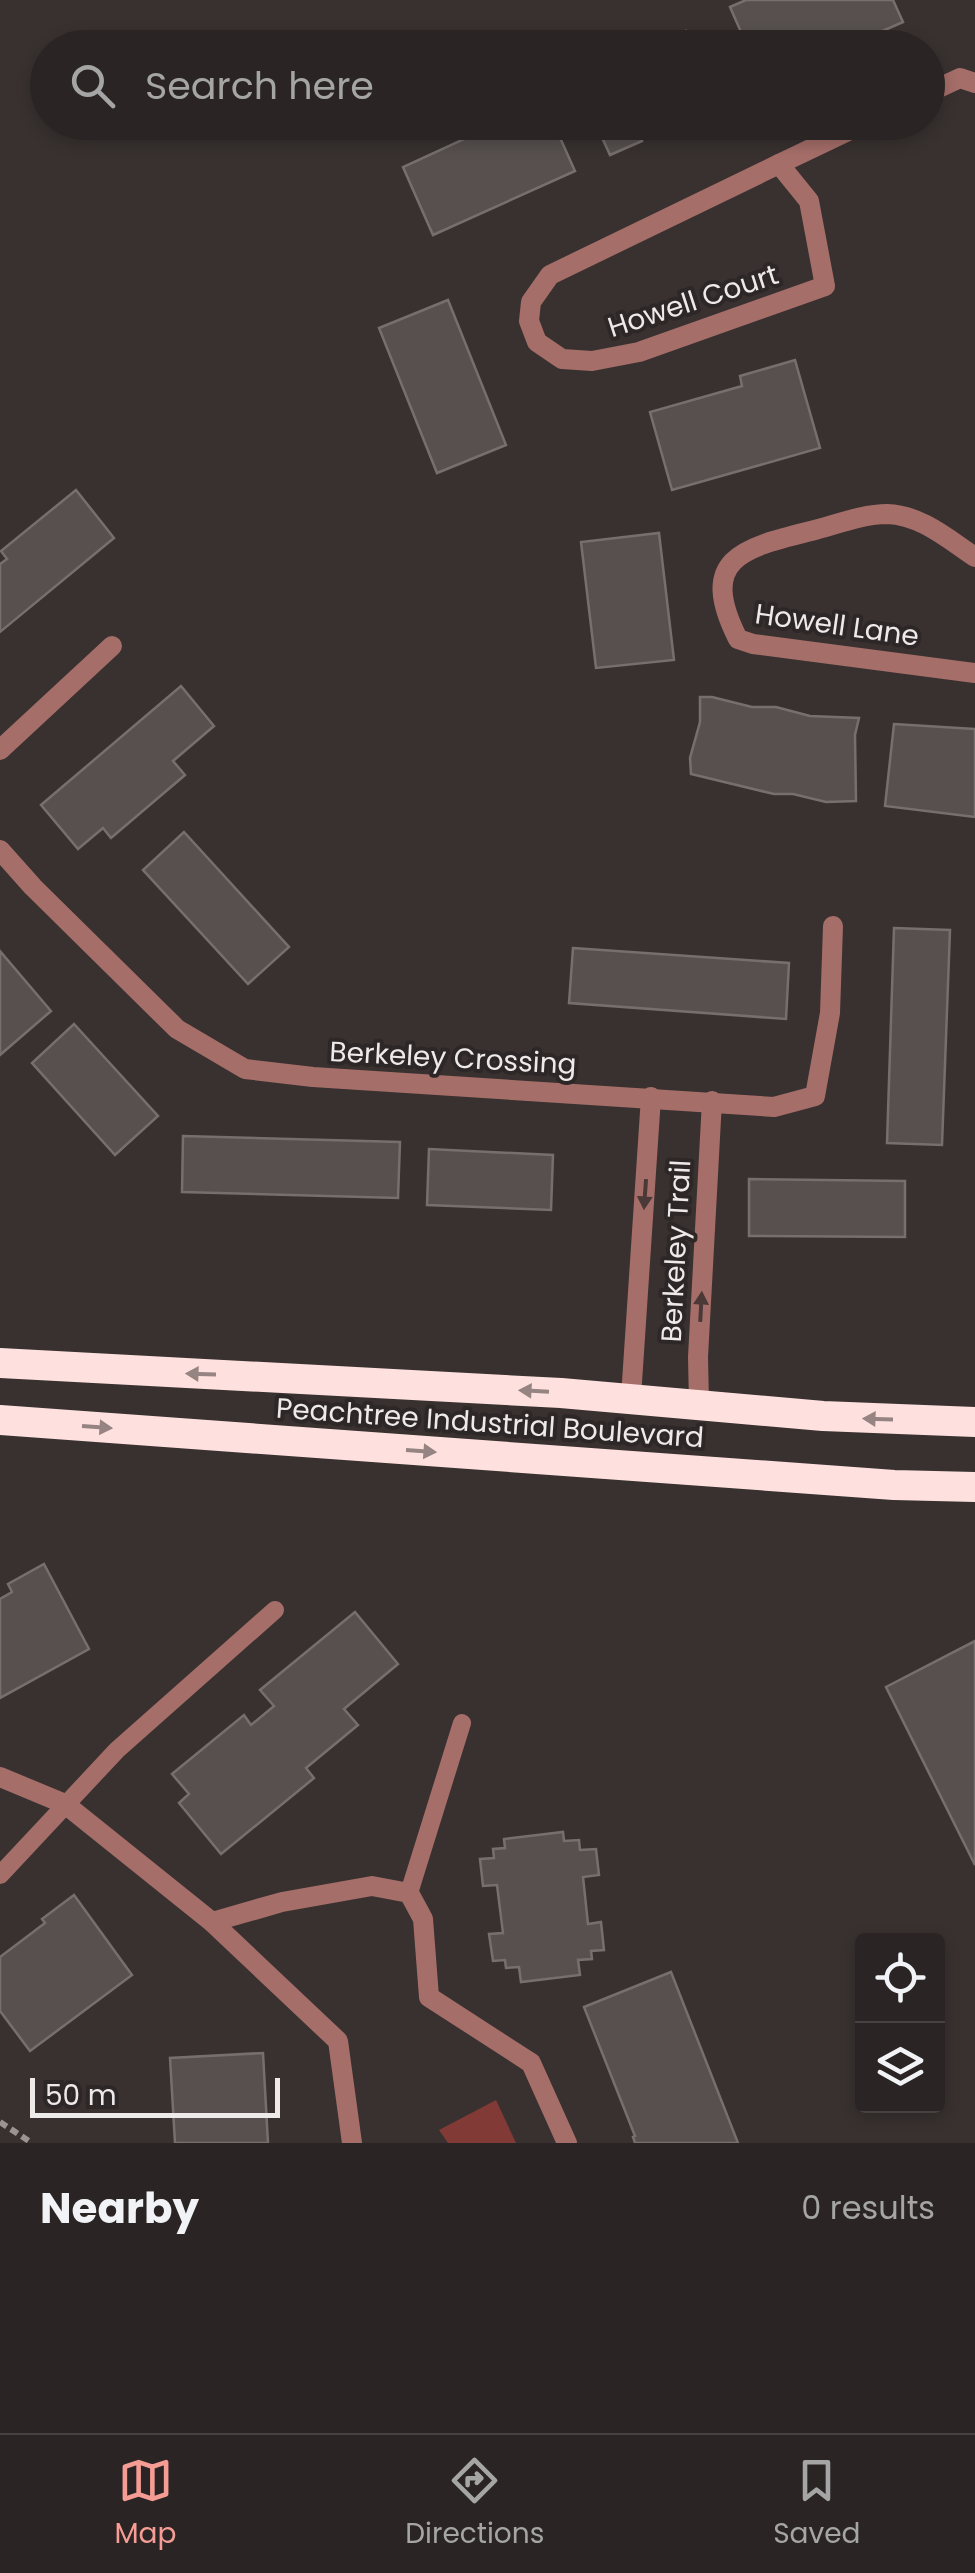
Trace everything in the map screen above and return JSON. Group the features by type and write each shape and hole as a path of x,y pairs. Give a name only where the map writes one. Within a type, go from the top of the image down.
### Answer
{"highway":[{"name":"Peachtree Industrial Boulevard","path":"0,1363 631,1398 878,1420 975,1422"},
{"name":"Peachtree Industrial Boulevard","path":"0,1420 894,1485 975,1487"}],"street":[{"path":"945,86 960,78 975,83"},
{"name":"Howell Court","path":"780,164 809,201 825,286 639,352 592,361 562,359 537,342 529,321 531,302 550,275 829,140"},
{"name":"Howell Lane","path":"975,557 924,522 886,514 778,539 742,552 725,572 721,596 738,639 753,644 975,673"},
{"path":"0,750 112,646"},
{"name":"Berkeley Crossing","path":"0,850 177,1029 245,1069 314,1077 774,1106 815,1096 830,1013 833,926"},
{"name":"Berkeley Trail","path":"631,1398 651,1097"},
{"name":"Berkeley Trail","path":"698,1404 712,1102"},
{"path":"0,1777 65,1804 212,1922 338,2041 352,2143"},
{"path":"212,1922 282,1902 372,1886 410,1894 423,1918 429,1997 530,2063 567,2143"}],"lane":[{"path":"0,1875 117,1750 275,1610"},
{"path":"410,1894 462,1723"}],"path":[{"path":"0,2122 32,2143"}],"shaded area":[{"path":"496,2100 516,2143 448,2143 439,2130"}],"building":[{"path":"746,0 893,0 903,22 885,30 740,30 730,7"},
{"path":"462,140 561,140 575,171 433,235 403,167"},
{"path":"603,140 642,141 610,155"},
{"path":"448,300 506,445 437,473 379,328"},
{"path":"795,360 820,448 672,490 650,412 742,386 740,376"},
{"path":"76,490 114,538 0,632 0,564 7,559 1,551"},
{"path":"659,533 674,660 596,668 581,542"},
{"path":"181,686 214,726 173,761 185,775 111,838 103,828 78,849 41,805"},
{"path":"700,697 752,707 776,707 810,716 859,718 855,735 856,801 826,802 774,794 691,774"},
{"path":"894,724 975,729 975,817 885,806"},
{"path":"184,832 289,947 248,984 143,870"},
{"path":"894,928 950,930 942,1145 887,1143"},
{"path":"573,948 789,963 786,1019 569,1003"},
{"path":"0,951 51,1011 0,1055"},
{"path":"74,1024 158,1116 115,1155 32,1063"},
{"path":"183,1136 400,1142 398,1198 182,1192"},
{"path":"429,1149 553,1155 551,1210 427,1205"},
{"path":"749,1179 905,1181 905,1237 749,1236"},
{"path":"44,1564 89,1649 0,1698 0,1599 12,1592 8,1584"},
{"path":"355,1612 398,1664 344,1709 358,1725 306,1768 314,1778 221,1854 179,1803 189,1794 172,1774 244,1715 251,1725 274,1706 260,1690"},
{"path":"975,1641 975,1865 886,1687"},
{"path":"563,1832 564,1841 579,1840 580,1850 596,1849 599,1875 583,1877 588,1924 601,1922 604,1950 591,1951 592,1959 578,1960 580,1975 521,1982 519,1967 506,1968 505,1960 493,1961 489,1934 503,1933 497,1885 483,1886 480,1859 494,1858 493,1849 505,1848 504,1839"},
{"path":"74,1895 132,1975 30,2051 0,2011 0,1957"},
{"path":"671,1972 738,2143 635,2143 584,2007"},
{"path":"263,2053 268,2143 175,2143 170,2058"}]}
